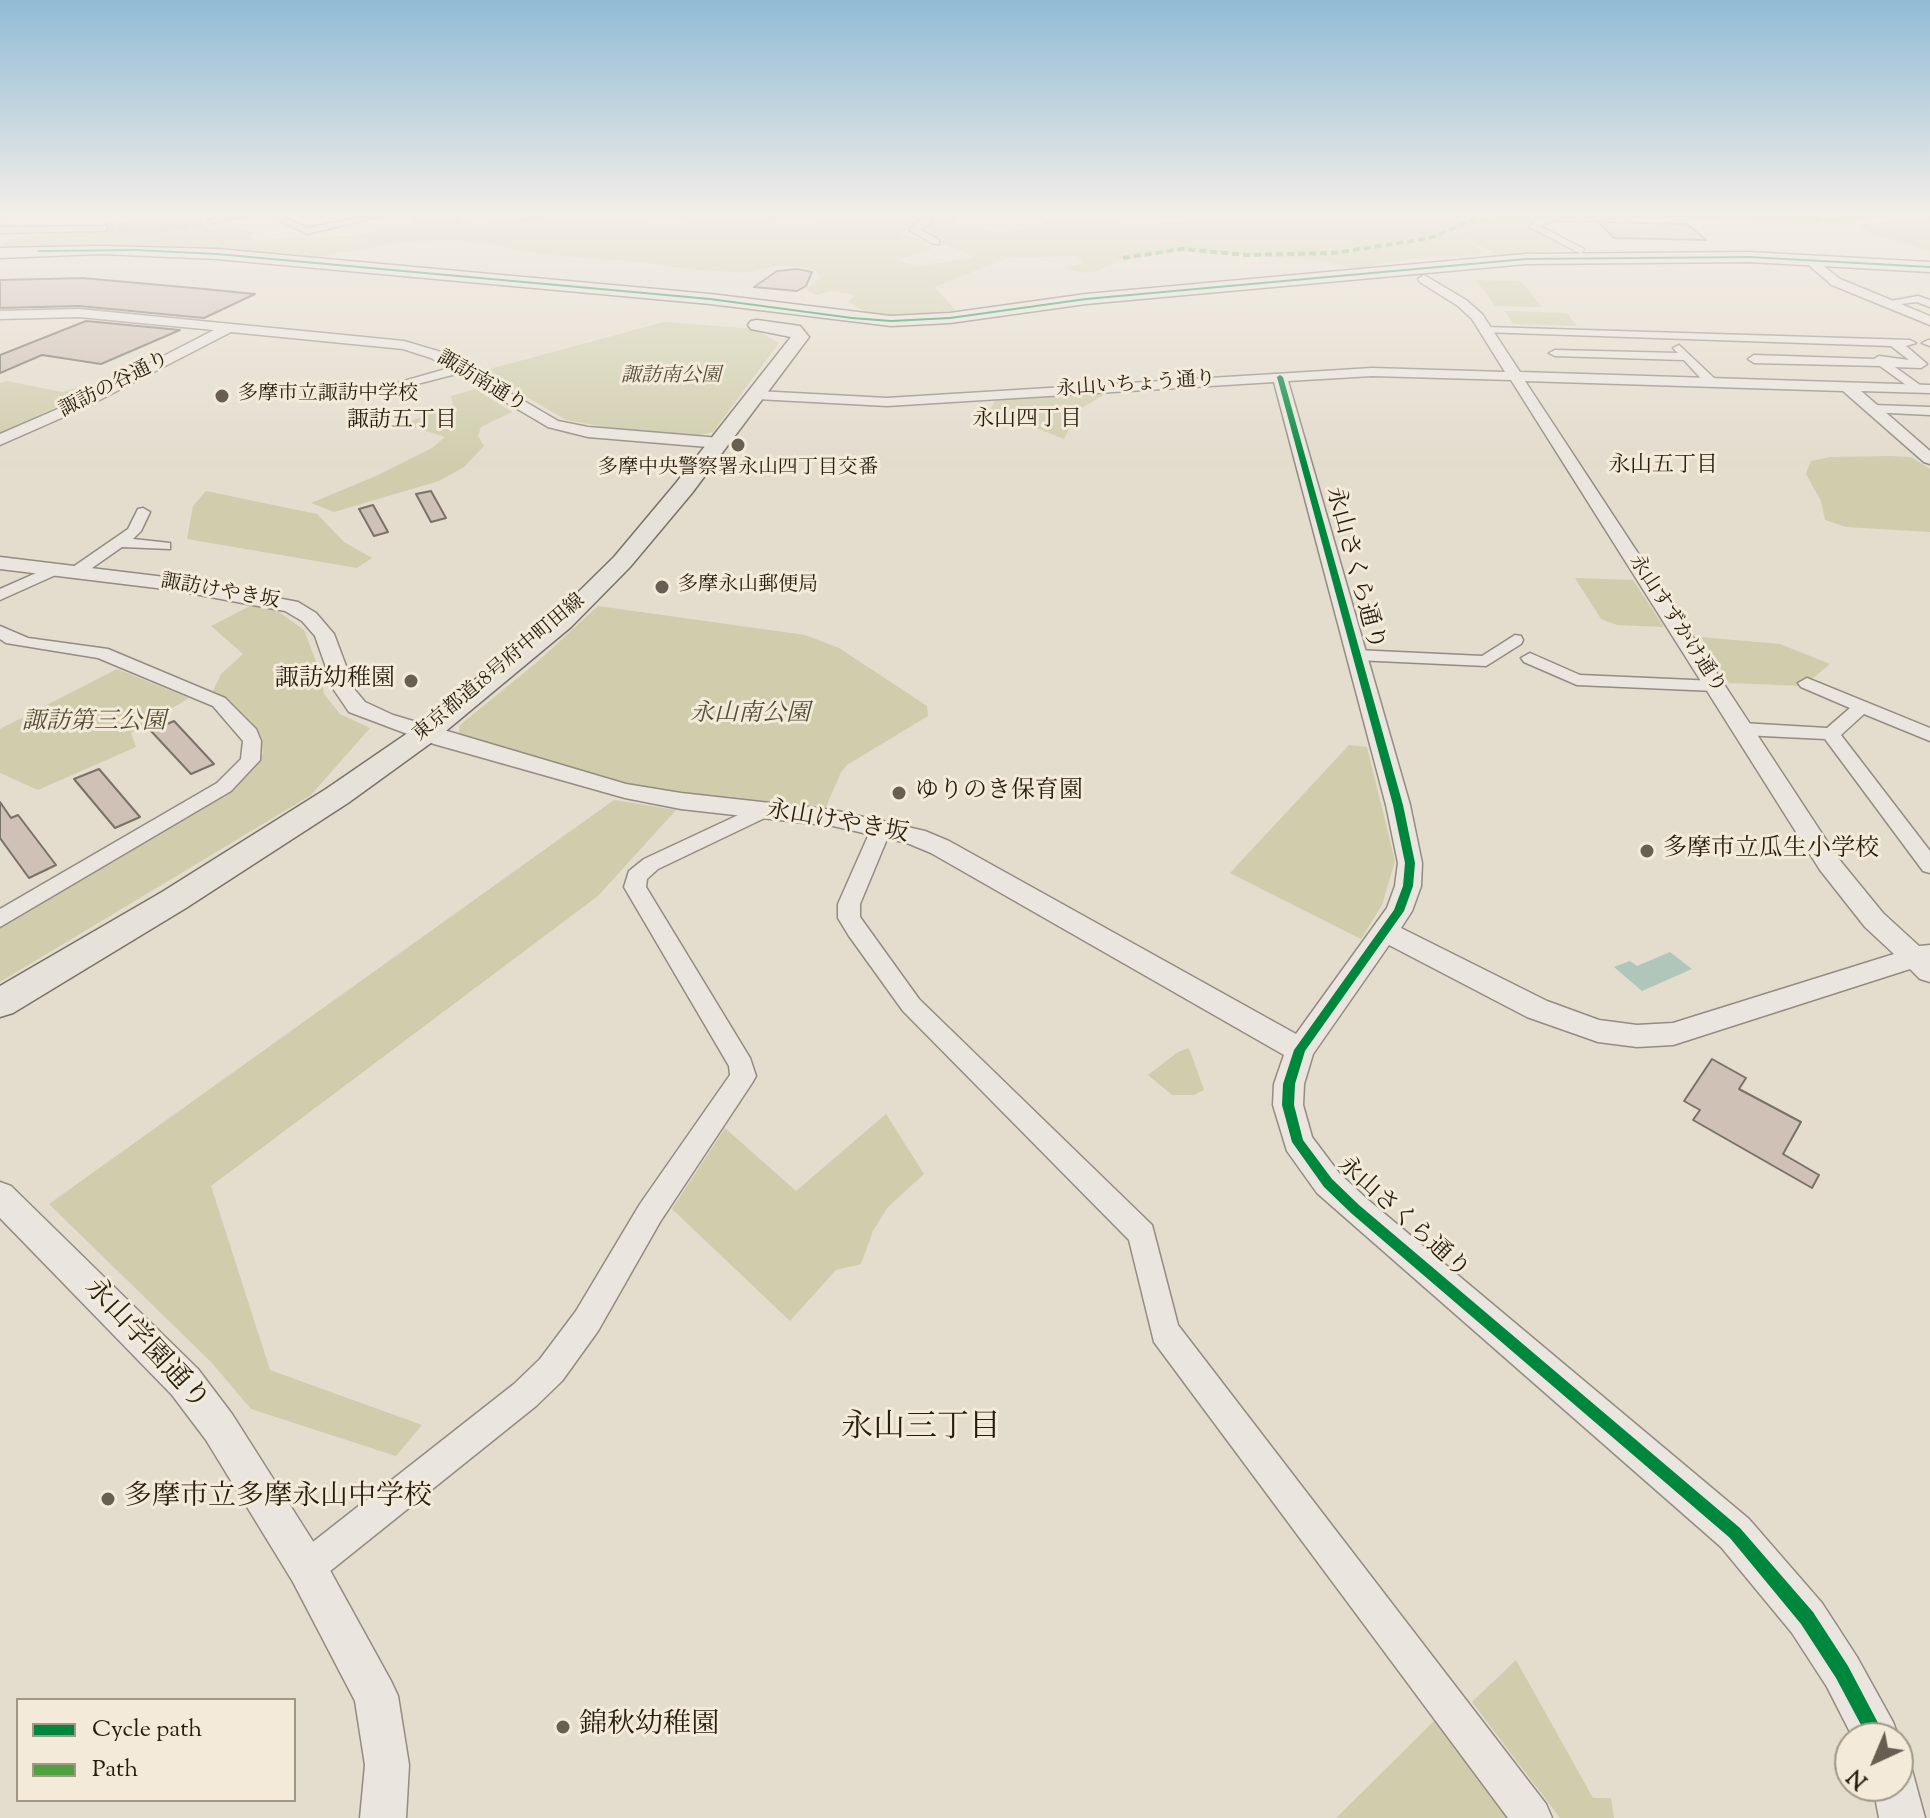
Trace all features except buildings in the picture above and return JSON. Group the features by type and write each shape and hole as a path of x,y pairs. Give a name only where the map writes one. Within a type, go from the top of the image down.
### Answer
{"main road":[{"path":"677,315 676,309 689,298"},
{"path":"696,298 852,318 929,320 1099,298"},
{"name":"東京都道18号府中町田線","path":"0,1003 279,835 425,734 562,622 622,562 720,443 800,337 794,330 737,324"}],"street":[{"name":"永山すずかけ通り","path":"1454,298 1477,317 1486,330 1850,894 1924,961"},
{"path":"1873,298 1930,321"},
{"path":"1885,303 1918,299 1930,304"},
{"name":"諏訪南通り","path":"0,315 79,313 404,345 429,352 553,424 588,432 720,443"},
{"name":"諏訪の谷通り","path":"0,440 79,405 228,328"},
{"path":"1486,330 1910,343"},
{"path":"1540,332 1572,377"},
{"path":"1667,336 1710,381"},
{"path":"1731,338 1778,384"},
{"path":"1857,341 1882,363 1923,388"},
{"path":"1754,359 1921,364 1893,342"},
{"path":"1555,353 1687,357"},
{"path":"378,390 460,369"},
{"name":"永山いちょう通り","path":"757,395 887,402 1372,372 1923,388"},
{"name":"永山さくら通り","path":"1280,377 1409,851 1409,875 1404,899 1386,932 1300,1050 1289,1084 1288,1105 1298,1142 1311,1163 1355,1209 1735,1533 1807,1618 1842,1672 1869,1722"},
{"path":"1846,386 1929,457"},
{"path":"1873,409 1930,411"},
{"path":"76,572 134,531 143,512"},
{"path":"120,542 165,546"},
{"name":"諏訪けやき坂","path":"0,563 187,586 291,606 309,617 324,634 345,690 357,707 425,734"},
{"path":"0,595 52,571"},
{"path":"0,631 12,639 28,643 102,653 219,702 249,733 252,741 250,760 224,787 0,919"},
{"path":"1356,655 1486,661 1515,640"},
{"path":"1530,658 1577,680 1715,686"},
{"path":"1807,683 1930,735"},
{"path":"1742,729 1831,734 1862,706"},
{"name":"永山けやき坂","path":"425,734 625,791 882,827 940,847 1300,1050"},
{"path":"1831,734 1930,866"},
{"path":"307,1568 525,1395 551,1370 587,1321 650,1213 743,1076 741,1065 638,897 635,887 637,876 651,864 764,810"},
{"path":"882,827 849,904 849,918 911,1005 1142,1234 1165,1332 1532,1818"},
{"path":"1386,932 1537,1009 1598,1031 1637,1036 1673,1034 1924,961"},
{"name":"永山学園通り","path":"0,1196 185,1382 219,1427 307,1568 376,1696 387,1765 383,1818"}],"green space":[{"path":"852,298 945,298 957,312 873,317 848,302"},
{"path":"1489,298 1535,298 1542,307 1495,306"},
{"path":"1505,311 1567,313 1577,326 1513,324"},
{"name":"諏訪南公園","path":"664,322 755,329 779,343 713,432 700,435 615,429 566,420 482,371"},
{"path":"6,381 63,392 78,387 99,387 0,433 0,383"},
{"path":"475,389 512,412 481,427 478,436 484,446 464,467 439,481 334,512 311,503 432,448 445,437 404,424 453,404 451,396"},
{"path":"1101,393 1102,396 1078,410 1064,439 990,410 995,400"},
{"path":"1830,457 1911,457 1930,469 1930,532 1846,527 1825,520 1821,501 1806,474 1811,461"},
{"path":"206,491 317,514 344,542 372,558 357,568 187,539 193,506"},
{"path":"1575,578 1633,580 1664,627 1617,625 1601,619"},
{"path":"252,605 279,612 304,630 321,675 324,694 340,714 370,728 311,795 0,982 0,927 219,799 246,776 263,754 261,736 251,721 230,701 213,691 221,674 243,654 211,626"},
{"name":"永山南公園","path":"598,606 805,635 839,648 927,706 928,716 847,765 823,814 628,785 458,737 460,725 536,663"},
{"path":"1701,637 1780,644 1830,664 1803,686 1729,683"},
{"name":"諏訪第三公園","path":"117,669 189,698 131,733 136,747 38,790 0,773 0,729"},
{"path":"1349,745 1367,747 1395,861 1382,905 1361,939 1230,873"},
{"path":"614,800 676,810 598,896 211,1186 270,1370 422,1425 396,1456 251,1409 211,1362 49,1204"},
{"path":"1189,1048 1204,1090 1194,1095 1172,1095 1148,1075 1178,1052"},
{"path":"886,1114 924,1174 887,1208 873,1231 861,1264 836,1270 790,1321 672,1209 725,1128 796,1191"},
{"path":"1516,1660 1593,1798 1611,1798 1614,1818 1560,1818 1472,1702"},
{"path":"1438,1717 1514,1818 1336,1818"}],"shaded area":[{"path":"1670,952 1692,969 1642,991 1614,967 1630,961 1637,966"}],"cycle path":[{"path":"697,298 891,321 950,318 1099,298"},
{"path":"1280,377 1398,805 1410,863 1408,886 1399,911 1300,1050 1289,1084 1288,1105 1298,1142 1328,1183 1355,1209 1735,1533 1807,1618 1842,1672 1869,1722"}],"place":[{"name":"多摩市立諏訪中学校","path":"222,396"},
{"name":"多摩中央警察署永山四丁目交番","path":"738,445"},
{"name":"多摩永山郵便局","path":"662,587"},
{"name":"諏訪幼稚園","path":"411,681"},
{"name":"ゆりのき保育園","path":"899,793"},
{"name":"多摩市立瓜生小学校","path":"1647,851"},
{"name":"多摩市立多摩永山中学校","path":"108,1499"},
{"name":"錦秋幼稚園","path":"563,1727"}],"district":[{"name":"永山四丁目","path":"1027,421"},
{"name":"諏訪五丁目","path":"402,422"},
{"name":"永山五丁目","path":"1663,467"},
{"name":"永山三丁目","path":"921,1431"}]}
